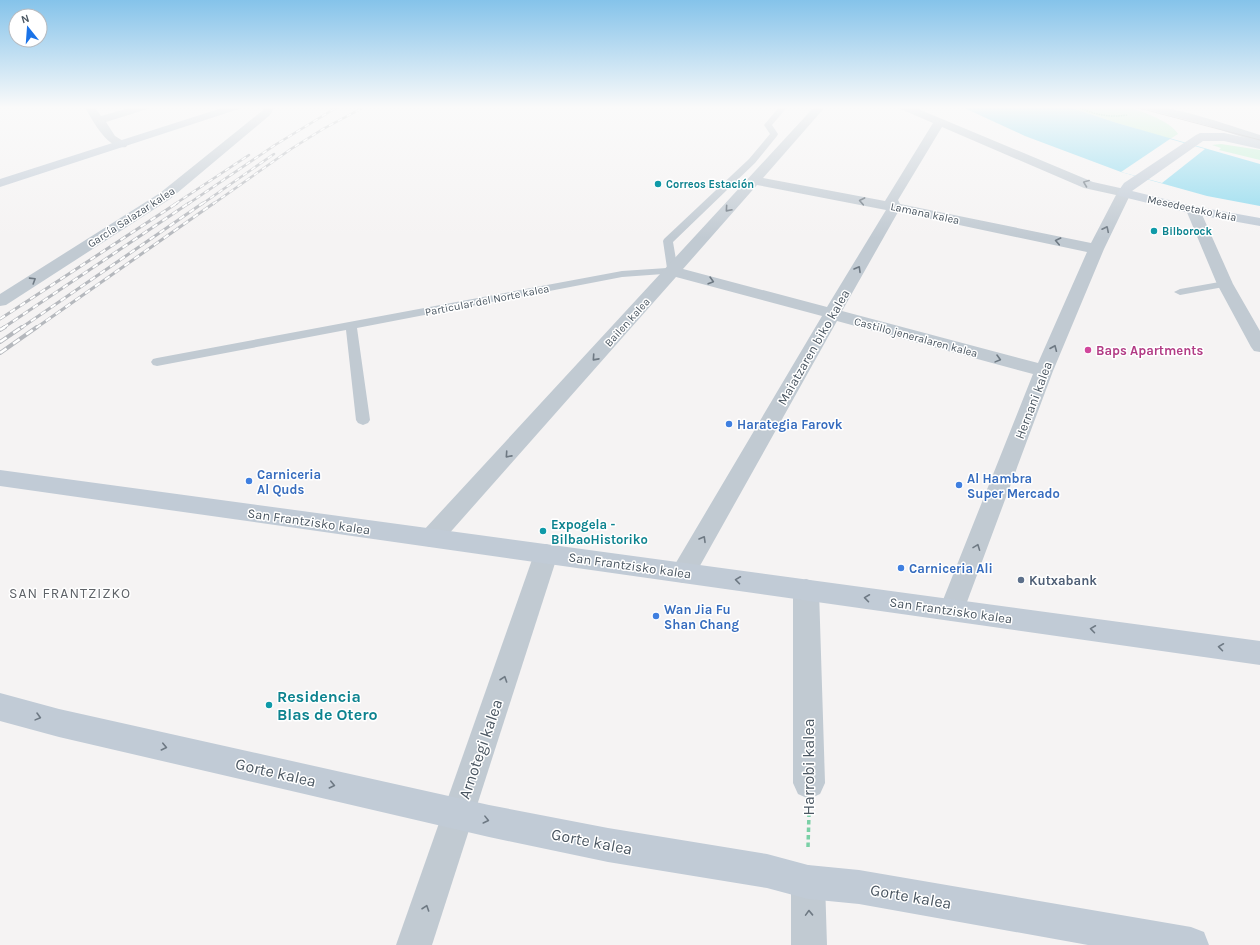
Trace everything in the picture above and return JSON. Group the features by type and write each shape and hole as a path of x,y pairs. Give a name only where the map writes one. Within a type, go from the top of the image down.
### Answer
{"street":[{"path":"0,183 103,150"},
{"name":"García Salazar kalea","path":"0,301 165,196 221,150"},
{"name":"Bailen kalea","path":"431,538 781,150"},
{"name":"Maiatzaren biko kalea","path":"683,573 894,207 891,200 921,150"},
{"path":"1007,150 1089,185 1129,187 1181,150"},
{"path":"1036,150 1098,176 1129,187"},
{"name":"Lamana kalea","path":"754,180 894,207 1096,249"},
{"name":"Mesedeetako kaia","path":"1129,187 1193,210 1260,222"},
{"name":"Hernani kalea","path":"952,610 1044,371 1096,249 1129,187"},
{"path":"1193,210 1225,284 1260,347"},
{"name":"Castillo jeneralaren kalea","path":"673,271 1044,371"},
{"name":"San Frantzisko kalea","path":"0,478 1260,652"},
{"name":"Arnotegi kalea","path":"414,945 546,554"},
{"name":"Harrobi kalea","path":"806,590 809,784"},
{"name":"Gorte kalea","path":"0,707 59,723 489,821 608,845 767,871 808,882 859,887 1191,945"},
{"path":"808,882 810,945"}],"lane":[{"path":"673,271 668,241 752,161 761,150"},
{"name":"Particular del Norte kalea","path":"156,362 622,274 673,271"},
{"path":"1180,292 1225,284"},
{"path":"351,325 363,420"}],"path":[{"name":"Harrobi kalea","path":"808,882 809,784"}],"green space":[{"path":"1219,150 1260,150 1260,160"}],"water":[{"path":"1063,150 1212,150 1260,164 1260,206 1207,196 1121,172"}],"pier":[{"path":"1154,150 1204,150 1162,183 1121,172"}],"railway":[{"path":"188,204 267,150"},
{"path":"213,204 289,150"},
{"path":"202,204 274,154"},
{"path":"175,204 249,155"},
{"path":"0,319 177,203"},
{"path":"3,328 189,203"},
{"path":"21,328 203,203"},
{"path":"36,328 214,203"},
{"path":"0,330 5,327"},
{"path":"0,342 22,327"},
{"path":"0,353 37,327"}],"place":[{"name":"Correos Estación","path":"658,184"},
{"name":"Bilborock","path":"1154,231"},
{"name":"Baps Apartments","path":"1088,350"},
{"name":"Harategia Farovk","path":"729,424"},
{"name":"Carniceria Al Quds","path":"249,481"},
{"name":"Al Hambra Super Mercado","path":"959,485"},
{"name":"Expogela - BilbaoHistoriko","path":"543,531"},
{"name":"Carniceria Ali","path":"901,568"},
{"name":"Kutxabank","path":"1021,580"},
{"name":"Wan Jia Fu Shan Chang","path":"656,616"},
{"name":"Residencia Blas de Otero","path":"269,705"}],"district":[{"name":"SAN FRANTZIZKO","path":"70,593"}]}
